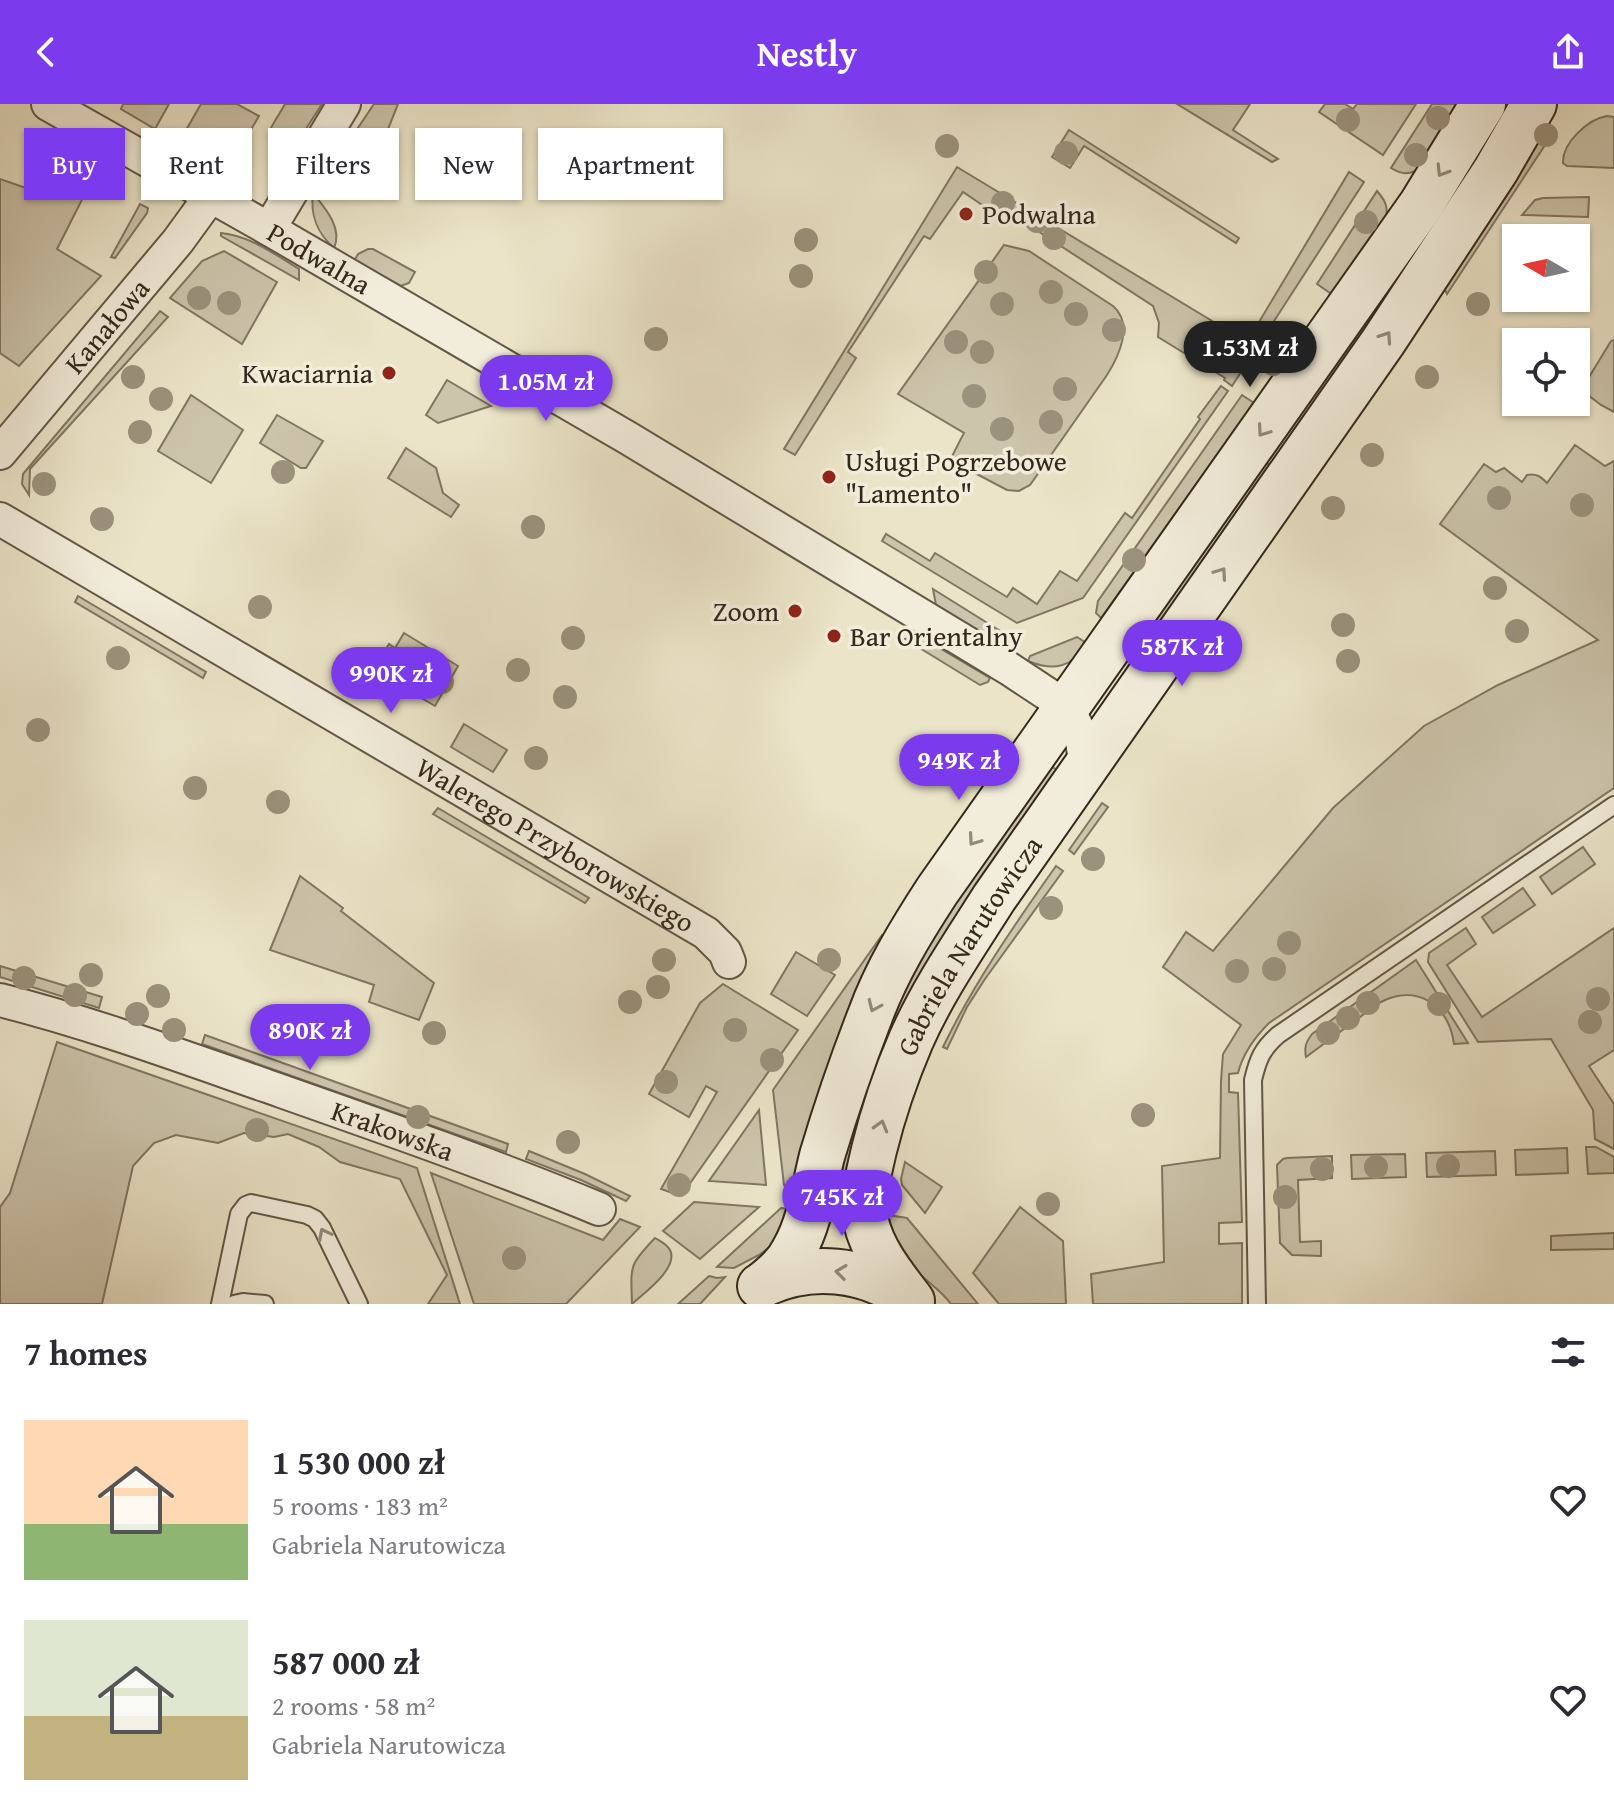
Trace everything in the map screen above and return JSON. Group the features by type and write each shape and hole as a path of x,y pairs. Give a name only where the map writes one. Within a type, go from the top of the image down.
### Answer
{"street":[{"name":"Podwalna","path":"48,104 141,157"},
{"path":"269,229 344,104"},
{"name":"Gabriela Narutowicza","path":"749,1295 789,1259 805,1226 840,1097 871,1012 908,936 1413,217 1483,104"},
{"name":"Gabriela Narutowicza","path":"913,1303 883,1262 866,1221 867,1179 881,1122 911,1040 949,967 994,898 1404,311 1496,170 1534,104"},
{"name":"Kanałowa","path":"0,453 178,241 208,200"},
{"name":"Podwalna","path":"216,200 628,438 1008,668 1067,707"},
{"name":"Walerego Przyborowskiego","path":"0,519 706,933 725,952 729,962"},
{"path":"1067,707 1081,735 1086,767"},
{"name":"Krakowska","path":"0,1000 127,1037 417,1139 599,1209"},
{"path":"749,1295 794,1274 829,1271 873,1280 898,1291 913,1303"}],"lane":[{"path":"1257,1304 1253,1080 1257,1062 1266,1046 1614,805"},
{"path":"220,1304 239,1214 251,1203 315,1219 359,1304"},
{"path":"234,1304 265,1304"}],"shaded area":[{"path":"123,104 169,104 156,128 121,109"},
{"path":"201,104 237,104 259,116 252,128 187,128"},
{"path":"285,104 322,104 306,128 271,128"},
{"path":"374,104 398,104 388,128 358,128"},
{"path":"1177,104 1250,104 1233,130 1278,159 1272,162"},
{"path":"1325,104 1345,104 1353,109 1357,104 1416,104 1383,155 1319,112"},
{"path":"1432,104 1462,104 1418,170 1398,172 1391,168"},
{"path":"1607,116 1614,117 1614,168 1567,166 1563,163 1571,140 1592,122"},
{"path":"1545,128 1553,133 1447,294 1444,288"},
{"path":"1069,130 1239,238 1236,243 1084,146 1070,168 1052,157"},
{"path":"957,167 1247,342 1349,172 1364,182 1232,386 1225,378 1158,337 1159,323 1153,306 1010,213 996,208 988,209 963,192 930,239 924,236 848,352 856,358 795,455 784,449"},
{"path":"0,179 24,187 24,200 82,200 57,249 101,276 19,366 0,353"},
{"path":"1377,191 1386,205 1385,222 1333,295 1317,284"},
{"path":"1589,197 1588,217 1522,215 1535,200"},
{"path":"313,200 318,200 327,212 336,233 334,248 316,224"},
{"path":"140,204 148,208 147,213 115,258 111,257"},
{"path":"221,233 242,238 271,252 299,269 299,280 221,236"},
{"path":"1004,245 1029,251 1113,306 1123,322 1120,350 1107,375 1030,485 1019,491 1007,490 950,460 964,433 898,394"},
{"path":"368,249 415,272 409,283 401,286 354,261 358,254"},
{"path":"224,251 277,282 242,344 170,298 202,261"},
{"path":"160,311 168,317 30,469 29,495 22,484 23,474"},
{"path":"1614,340 1614,412 1590,397 1590,376"},
{"path":"447,380 491,406 438,423 426,415"},
{"path":"1221,386 1228,391 1083,598 1017,623 882,541 886,534 930,561 935,553 1007,597 1013,588 1037,604 1060,571 1077,581 1125,513 1132,518"},
{"path":"191,395 243,430 211,483 158,451"},
{"path":"1242,395 1254,403 1101,618 1096,613 1098,601"},
{"path":"277,415 323,441 306,468 260,443"},
{"path":"1575,445 1605,466 1614,461 1614,788 1269,1023 1250,1046 1238,1073 1229,1074 1229,1092 1238,1093 1242,1222 1219,1223 1219,1244 1242,1243 1242,1304 1093,1304 1091,1274 1164,1262 1162,1166 1220,1158 1223,1054 1241,1025 1163,967 1186,932 1213,951 1333,808 1424,726 1498,685 1598,640 1440,524 1484,464 1496,472 1504,468 1522,482 1527,475 1534,475 1547,483"},
{"path":"406,448 436,468 443,493 459,505 451,517 388,478"},
{"path":"1263,462 1271,465 1144,651 1135,645"},
{"path":"933,589 1005,634 1010,641 1010,649 936,605"},
{"path":"78,596 206,672 203,678 75,602"},
{"path":"404,633 458,666 435,706 373,670 389,644 395,648"},
{"path":"919,636 990,678 988,682 980,685 905,639"},
{"path":"1077,637 1088,644 1069,662 1054,667 1028,661 1030,656"},
{"path":"464,724 507,750 493,772 451,747"},
{"path":"1051,766 1057,773 848,1192 834,1191 883,1035 933,930"},
{"path":"1102,803 1108,807 1074,854 1069,850"},
{"path":"438,808 589,898 585,903 433,814"},
{"path":"1583,847 1595,864 1552,894 1540,877"},
{"path":"1056,866 1063,871 985,979 967,1007 947,1049 943,1047 1010,932"},
{"path":"300,876 434,983 419,1020 369,1002 374,985 270,950"},
{"path":"1523,888 1535,905 1493,933 1482,917"},
{"path":"1466,928 1476,944 1447,965 1482,1017 1614,928 1614,1050 1589,1066 1614,1104 1614,1149 1595,1139 1593,1110 1551,1039 1478,1042 1428,962 1429,953"},
{"path":"882,935 886,939 796,1188 784,1185 773,1090"},
{"path":"796,952 835,975 807,1016 771,994"},
{"path":"1416,960 1468,1043 1454,1044 1451,1030 1438,1008 1428,1001 1406,995 1379,1003 1306,1057 1306,1045 1312,1034"},
{"path":"0,966 102,997 99,1008 0,977"},
{"path":"723,984 798,1030 681,1196 661,1189 717,1092 706,1086 689,1117 649,1094 700,1003"},
{"path":"205,1035 508,1144 506,1152 202,1044"},
{"path":"57,1042 417,1168 460,1304 428,1304 447,1275 400,1179 340,1162 319,1147 288,1134 274,1137 244,1133 218,1143 176,1135 154,1143 133,1166 102,1304 0,1304 0,1207 10,1193"},
{"path":"759,1110 766,1185 709,1181"},
{"path":"1586,1147 1596,1147 1614,1157 1614,1173 1588,1174"},
{"path":"1567,1148 1568,1173 1516,1175 1515,1150"},
{"path":"529,1151 630,1196 626,1201 526,1159"},
{"path":"1495,1151 1496,1175 1427,1177 1426,1153"},
{"path":"1405,1154 1406,1177 1352,1179 1351,1155"},
{"path":"1332,1156 1332,1178 1298,1180 1300,1242 1321,1241 1321,1256 1292,1255 1280,1243 1277,1165 1287,1158"},
{"path":"905,1162 942,1187 925,1213 902,1185"},
{"path":"431,1173 603,1240 620,1219 640,1227 566,1304 474,1304"},
{"path":"694,1202 759,1207 700,1259 663,1231"},
{"path":"1020,1207 1063,1241 1066,1304 999,1304 973,1273"},
{"path":"781,1208 792,1209 775,1243 734,1268 717,1267"},
{"path":"888,1215 907,1218 978,1304 951,1304 917,1271 901,1249"},
{"path":"1614,1233 1614,1249 1551,1250 1551,1236"},
{"path":"655,1238 670,1250 670,1264 659,1280 632,1304 633,1267"},
{"path":"709,1276 725,1277 700,1304 678,1304"}],"place":[{"name":"Podwalna","path":"966,214"},
{"name":"Kwaciarnia","path":"389,373"},
{"name":"Usługi Pogrzebowe \"Lamento\"","path":"829,477"},
{"name":"Zoom","path":"795,611"},
{"name":"Bar Orientalny","path":"834,636"}]}
